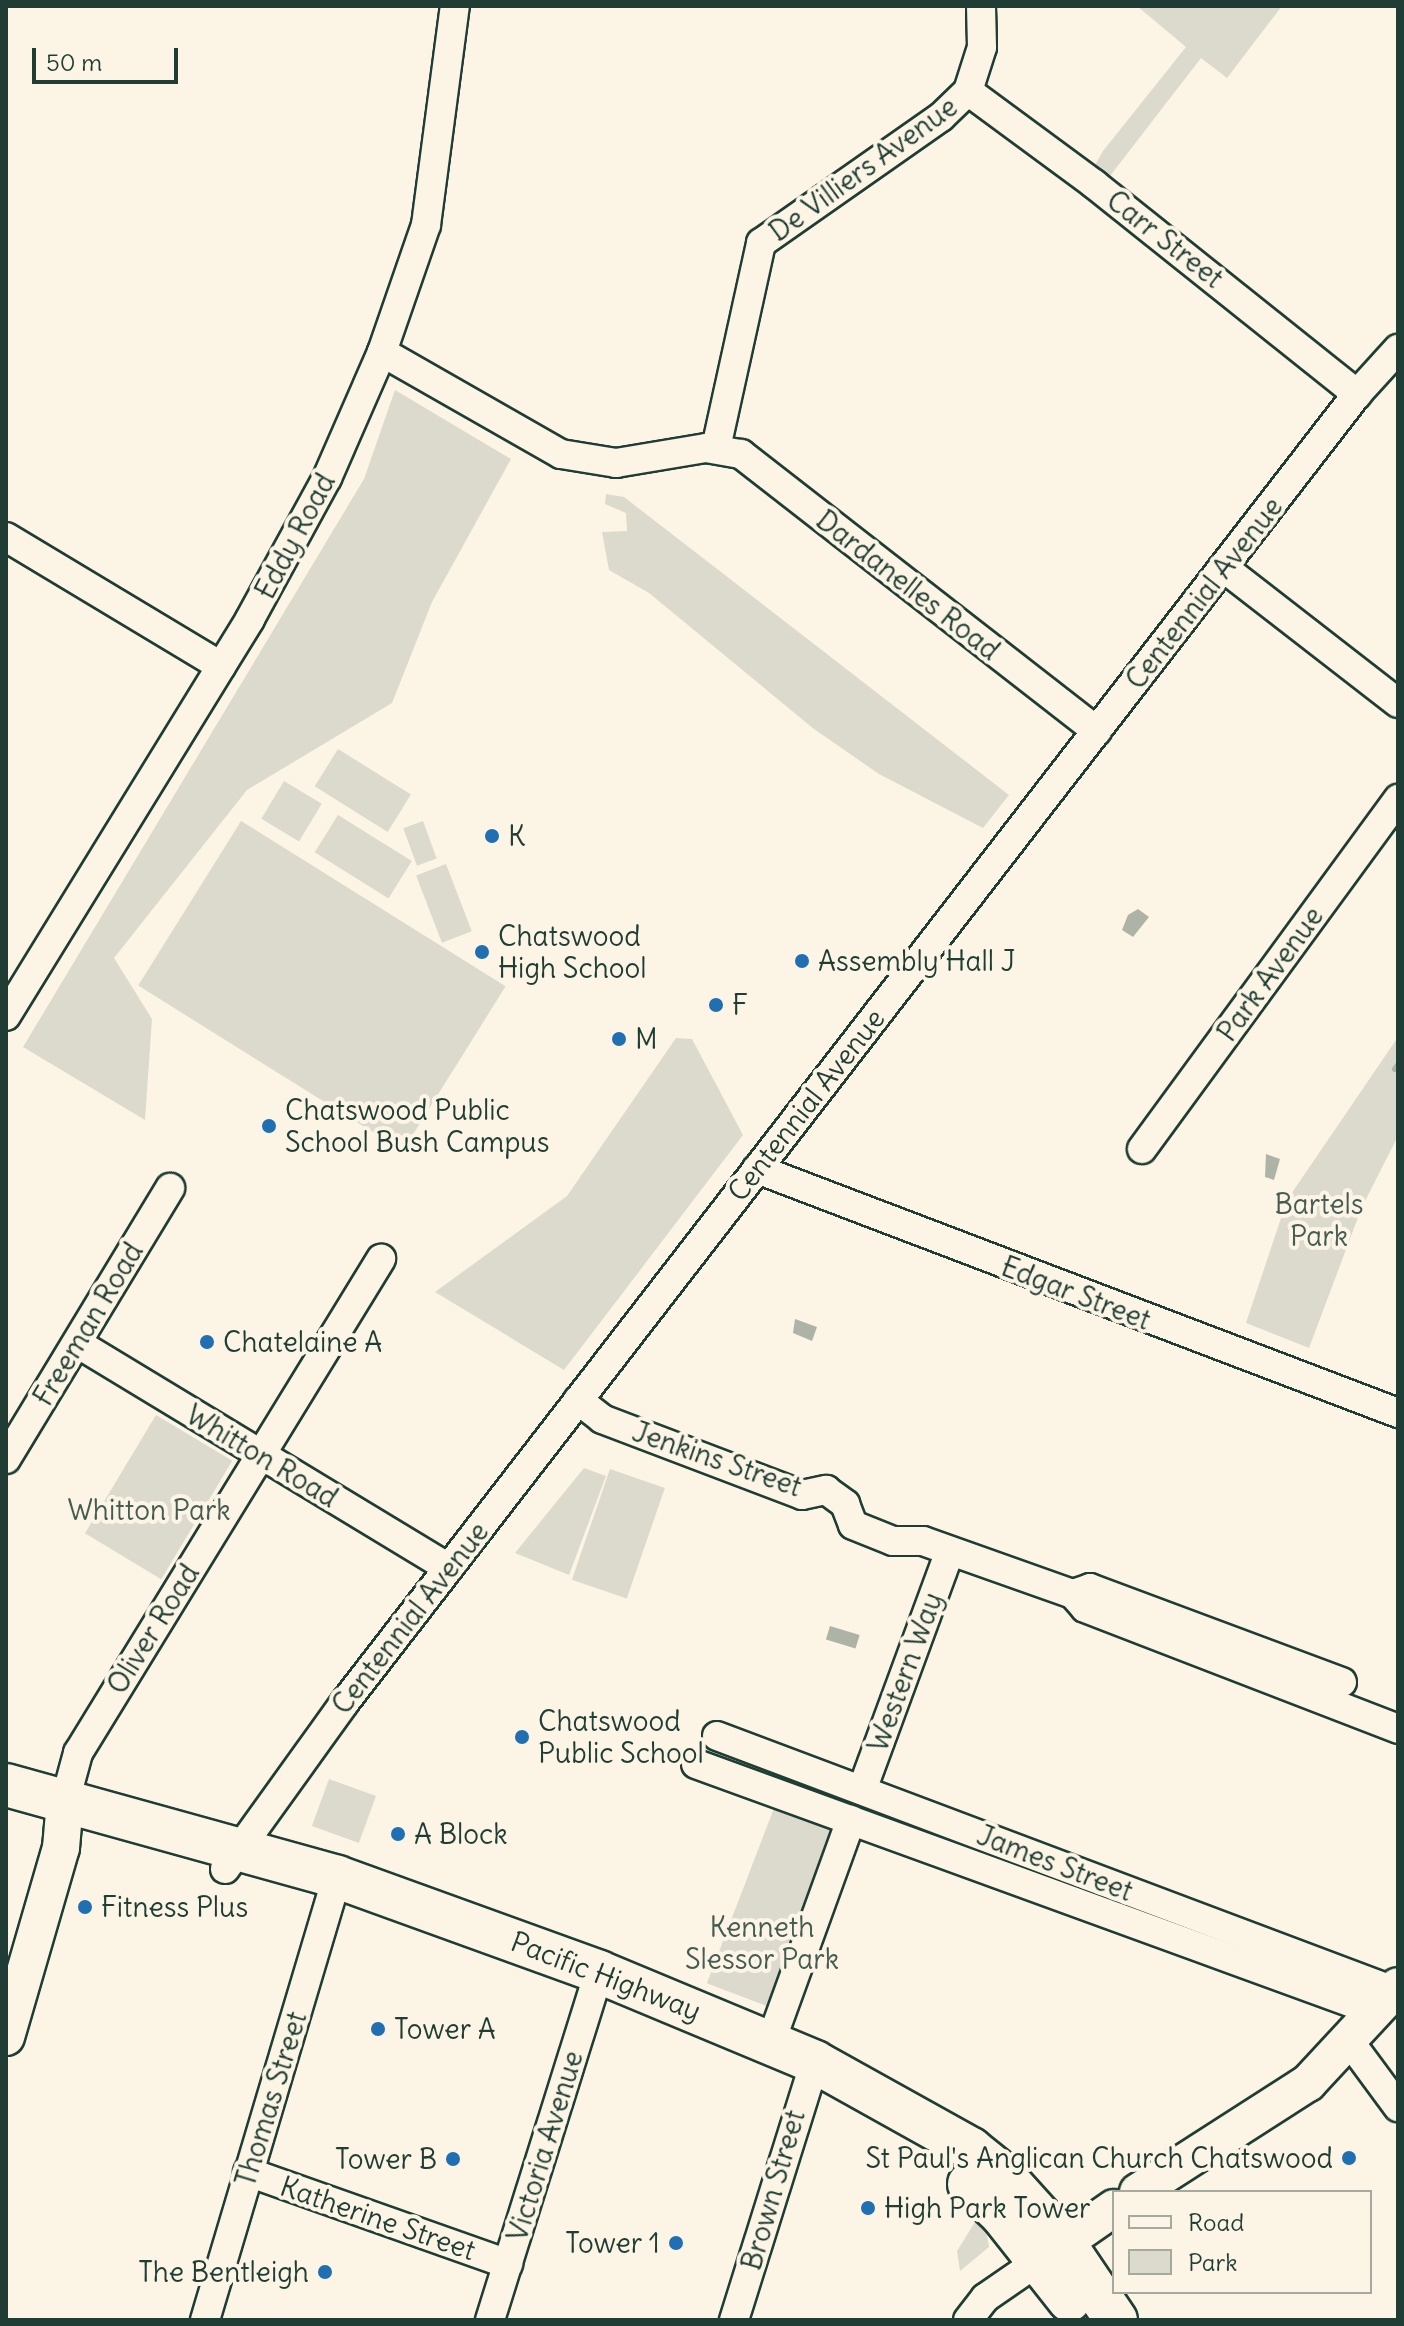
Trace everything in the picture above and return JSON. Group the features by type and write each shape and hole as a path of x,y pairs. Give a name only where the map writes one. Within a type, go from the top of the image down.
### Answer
{"highway":[{"name":"Pacific Highway","path":"6,1785 64,1814 232,1858 333,1890 595,1985 771,2041 810,2073 958,2176 1001,2214 1052,2252 1116,2320"},
{"name":"Pacific Highway","path":"6,1815 64,1814"},
{"name":"Pacific Highway","path":"595,1985 810,2073"},
{"name":"Pacific Highway","path":"1052,2252 1083,2320"}],"main road":[{"path":"6,2037 64,1814"},
{"path":"1141,2190 1308,2083 1350,2042 1390,1996"},
{"path":"1052,2252 1112,2209"}],"street":[{"name":"Eddy Road","path":"6,1016 221,666 327,478 382,352 432,198 455,6"},
{"name":"De Villiers Avenue","path":"716,448 761,243 941,117 968,91 982,47 981,6"},
{"name":"Carr Street","path":"968,91 1094,184 1357,394"},
{"name":"Centennial Avenue","path":"232,1858 448,1568 1357,394 1398,349"},
{"path":"382,352 561,454 616,463 716,448"},
{"name":"Dardanelles Road","path":"716,448 741,454 1097,731"},
{"path":"6,537 221,666"},
{"path":"1224,568 1398,703"},
{"name":"Park Avenue","path":"1142,1149 1398,799"},
{"name":"Edgar Street","path":"757,1169 1398,1413"},
{"name":"Freeman Road","path":"6,1459 170,1188"},
{"name":"Oliver Road","path":"64,1814 78,1753 381,1259"},
{"name":"Whitton Road","path":"77,1343 448,1568"},
{"name":"Jenkins Street","path":"578,1400 602,1419 802,1495 826,1490 845,1504 853,1525 893,1541 923,1541 949,1553 1073,1594 1085,1608 1398,1729"},
{"name":"Western Way","path":"862,1790 949,1553"},
{"name":"Jenkins Street","path":"1073,1594 1090,1588 1342,1682"},
{"name":"James Street","path":"717,1736 1390,1996"},
{"name":"James Street","path":"696,1764 851,1820 1390,1996"},
{"path":"771,2041 851,1820"},
{"name":"Thomas Street","path":"205,2320 333,1890"},
{"name":"Victoria Avenue","path":"490,2320 595,1985"},
{"path":"1350,2042 1398,2107"},
{"name":"Brown Street","path":"734,2320 810,2073"},
{"name":"Katherine Street","path":"248,2172 508,2264"},
{"path":"968,2320 985,2298 1052,2252"}],"green space":[{"path":"1137,6 1282,6 1227,78 1201,58 1100,189 1087,179 1103,151 1186,47"},
{"path":"395,390 511,459 432,602 392,703 247,790 114,958 152,1019 145,1120 23,1047 364,479"},
{"path":"606,494 624,497 1009,795 983,828 879,774 814,729 649,593 609,570 602,532 627,531 626,513 605,504"},
{"path":"338,749 411,795 388,832 315,786"},
{"path":"284,781 322,804 299,841 261,819"},
{"path":"338,815 412,861 388,898 315,852"},
{"path":"241,821 506,986 403,1151 138,986"},
{"path":"423,821 437,859 417,866 403,828"},
{"path":"446,864 472,931 442,943 416,875"},
{"name":"Bartels Park","path":"1398,1037 1398,1136 1362,1207 1309,1348 1246,1323 1287,1200"},
{"path":"676,1038 692,1039 743,1135 564,1370 435,1292 567,1196"},
{"name":"Whitton Park","path":"156,1415 232,1461 161,1579 85,1533"},
{"path":"584,1468 606,1476 569,1575 515,1553"},
{"path":"610,1469 665,1488 627,1599 572,1580"},
{"path":"329,1779 376,1796 359,1843 312,1826"},
{"name":"Kenneth Slessor Park","path":"776,1803 845,1830 776,2010 707,1983"},
{"path":"975,2222 985,2224 989,2247 960,2271 957,2251"}],"shaded area":[{"path":"1138,909 1149,917 1133,937 1122,930 1128,915"},
{"path":"1266,1154 1280,1159 1274,1180 1265,1177"},
{"path":"795,1319 817,1327 812,1341 793,1333"},
{"path":"830,1626 860,1635 856,1648 826,1639"}],"waterway":[{"path":"1395,1069 1398,1065"}],"place":[{"name":"K","path":"492,836"},
{"name":"Chatswood High School","path":"482,952"},
{"name":"Assembly Hall J","path":"802,961"},
{"name":"F","path":"716,1005"},
{"name":"M","path":"619,1039"},
{"name":"Chatswood Public School Bush Campus","path":"269,1126"},
{"name":"Chatelaine A","path":"207,1342"},
{"name":"Chatswood Public School","path":"522,1737"},
{"name":"A Block","path":"398,1834"},
{"name":"Fitness Plus","path":"85,1907"},
{"name":"Tower A","path":"378,2029"},
{"name":"St Paul's Anglican Church Chatswood","path":"1349,2158"},
{"name":"Tower B","path":"453,2159"},
{"name":"High Park Tower","path":"868,2208"},
{"name":"Tower 1","path":"676,2243"},
{"name":"The Bentleigh","path":"325,2272"}]}
